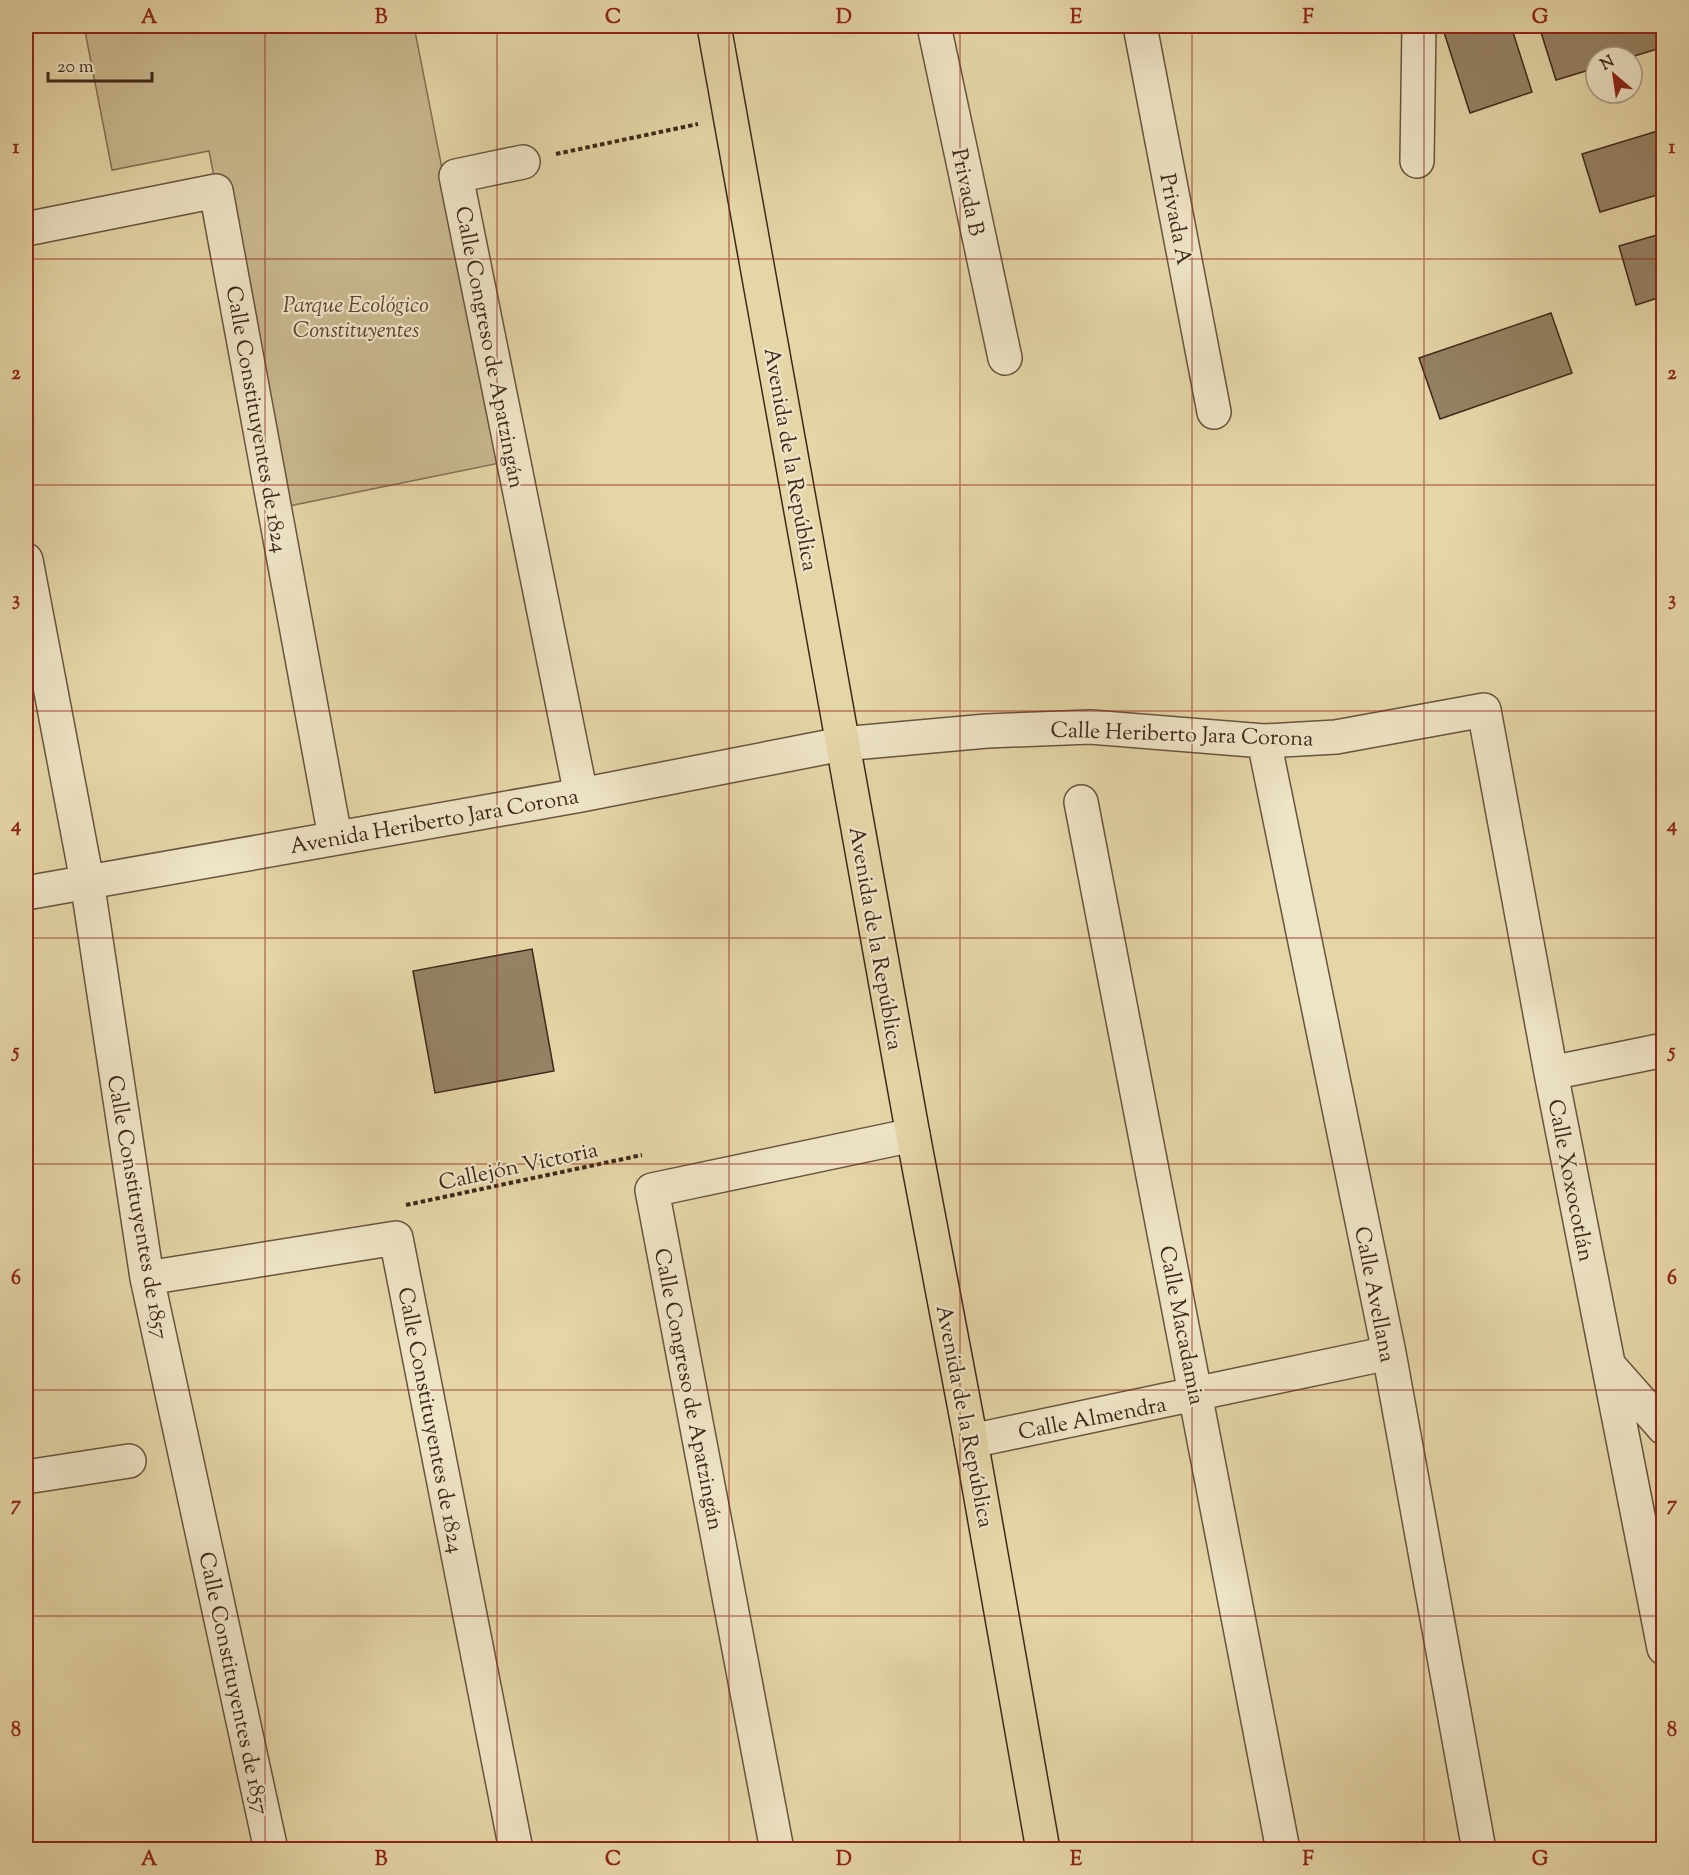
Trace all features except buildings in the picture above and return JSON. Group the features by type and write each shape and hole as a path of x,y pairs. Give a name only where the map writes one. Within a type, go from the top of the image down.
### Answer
{"main road":[{"name":"Avenida de la República","path":"714,26 1043,1850"}],"street":[{"name":"Privada B","path":"934,26 1005,358"},
{"name":"Privada A","path":"1140,26 1214,411"},
{"path":"1417,161 1419,26"},
{"name":"Calle Congreso de Apatzingán","path":"523,162 456,176 581,795"},
{"name":"Calle Constituyentes de 1824","path":"26,229 216,191 335,837"},
{"name":"Calle Constituyentes de 1857","path":"26,560 87,881 147,1278 270,1850"},
{"name":"Calle Heriberto Jara Corona","path":"842,744 987,731 1090,727 1264,741 1336,737 1484,710"},
{"name":"Calle Xoxocotlán","path":"1484,710 1551,1073 1662,1639"},
{"name":"Calle Avellana","path":"1264,741 1389,1353 1479,1850"},
{"name":"Avenida Heriberto Jara Corona","path":"26,893 581,795 842,744"},
{"name":"Calle Macadamia","path":"1081,802 1283,1850"},
{"path":"1551,1073 1664,1050"},
{"path":"652,1190 913,1135"},
{"name":"Calle Congreso de Apatzingán","path":"652,1190 777,1850"},
{"path":"147,1278 396,1238"},
{"name":"Calle Constituyentes de 1824","path":"396,1238 516,1850"},
{"name":"Calle Almendra","path":"971,1441 1389,1353"},
{"path":"1609,1365 1664,1428"},
{"path":"26,1477 129,1461"}],"path":[{"path":"523,162 732,116"},
{"name":"Callejón Victoria","path":"396,1238 390,1208 645,1154 652,1190"}],"green space":[{"name":"Parque Ecológico Constituyentes","path":"84,26 414,26 500,463 279,508 209,151 112,170"}]}
